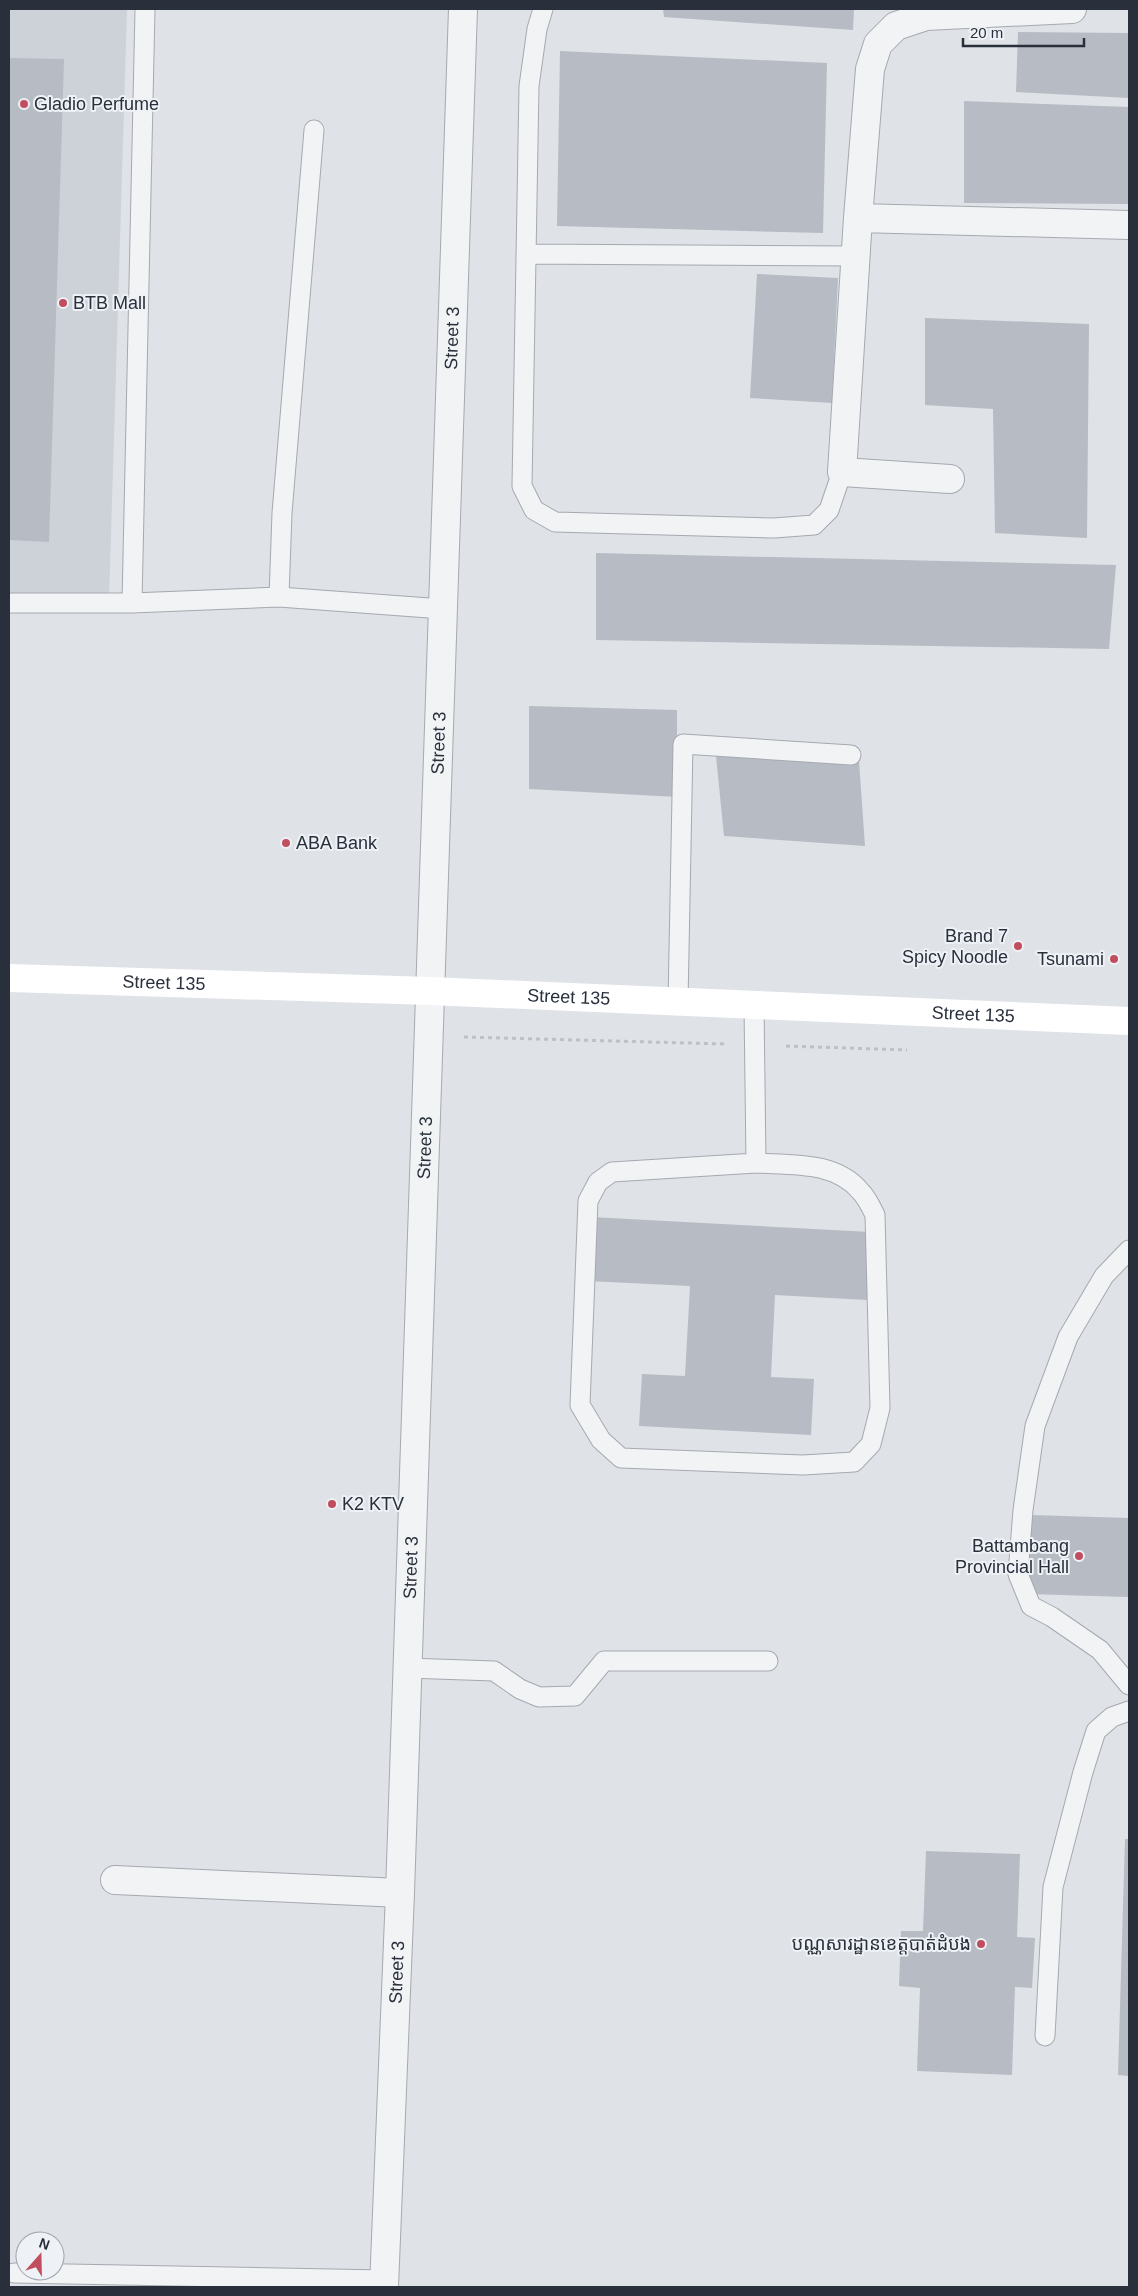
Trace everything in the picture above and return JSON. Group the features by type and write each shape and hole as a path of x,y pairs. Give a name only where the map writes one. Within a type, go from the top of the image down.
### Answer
{"main road":[{"name":"Street 135","path":"9,978 430,991 1129,1021"}],"street":[{"name":"Street 3","path":"384,2284 400,1893 463,9"},
{"path":"950,479 842,472 858,218 870,69 878,44 896,26 926,16 1072,9"},
{"path":"858,218 1129,225"},
{"path":"115,1880 400,1893"}],"lane":[{"path":"132,604 145,9"},
{"path":"543,9 537,29 529,86 522,486 534,510 555,522 774,528 814,524 829,510 842,472"},
{"path":"279,597 282,513 314,130"},
{"path":"526,254 856,256"},
{"path":"9,603 132,604 279,597 443,609"},
{"path":"678,1002 683,744 851,755"},
{"path":"754,1005 756,1163"},
{"path":"756,1163 823,1168 845,1178 861,1191 876,1215 880,1408 871,1444 854,1462 803,1465 620,1458 601,1440 580,1405 588,1201 598,1182 612,1172 756,1163"},
{"path":"1129,1250 1104,1276 1068,1337 1035,1426 1018,1574 1031,1606 1052,1617 1100,1650 1129,1685"},
{"path":"407,1668 494,1671 520,1689 539,1697 574,1696 604,1661 768,1661"},
{"path":"1045,2036 1053,1887 1082,1772 1096,1732 1112,1717 1129,1711"},
{"path":"14,2273 384,2284"}],"shaded area":[{"name":"BTB Mall","path":"9,9 127,10 109,599 9,597"}],"building":[{"path":"663,9 854,9 853,30 664,17"},
{"path":"1018,32 1129,33 1129,98 1016,92"},
{"path":"560,51 827,63 823,233 557,226"},
{"path":"9,58 64,59 49,542 9,540"},
{"path":"964,101 1129,107 1129,204 964,203"},
{"path":"757,274 838,278 832,403 750,398"},
{"path":"925,318 1089,324 1087,538 995,533 993,409 925,405"},
{"path":"596,553 1116,565 1109,649 596,640"},
{"path":"529,706 677,710 677,797 529,789"},
{"path":"716,756 859,761 865,846 724,836"},
{"path":"591,1217 870,1232 867,1300 775,1295 771,1377 814,1379 811,1435 639,1426 642,1374 685,1376 690,1286 588,1281"},
{"name":"Battambang Provincial Hall","path":"1031,1515 1129,1518 1129,1597 1028,1594"},
{"path":"1125,1839 1129,1839 1129,2076 1118,2075"},
{"path":"926,1851 1020,1854 1017,1937 1035,1938 1032,1988 1015,1987 1012,2075 917,2071 920,1988 899,1986 901,1931 923,1931"}],"place":[{"name":"Gladio Perfume","path":"24,104"},
{"name":"BTB Mall","path":"63,303"},
{"name":"ABA Bank","path":"286,843"},
{"name":"Brand 7 Spicy Noodle","path":"1018,946"},
{"name":"Tsunami","path":"1114,959"},
{"name":"K2 KTV","path":"332,1504"},
{"name":"Battambang Provincial Hall","path":"1079,1556"},
{"name":"បណ្ណសារដ្ឋានខេត្តបាត់ដំបង","path":"981,1944"}]}
